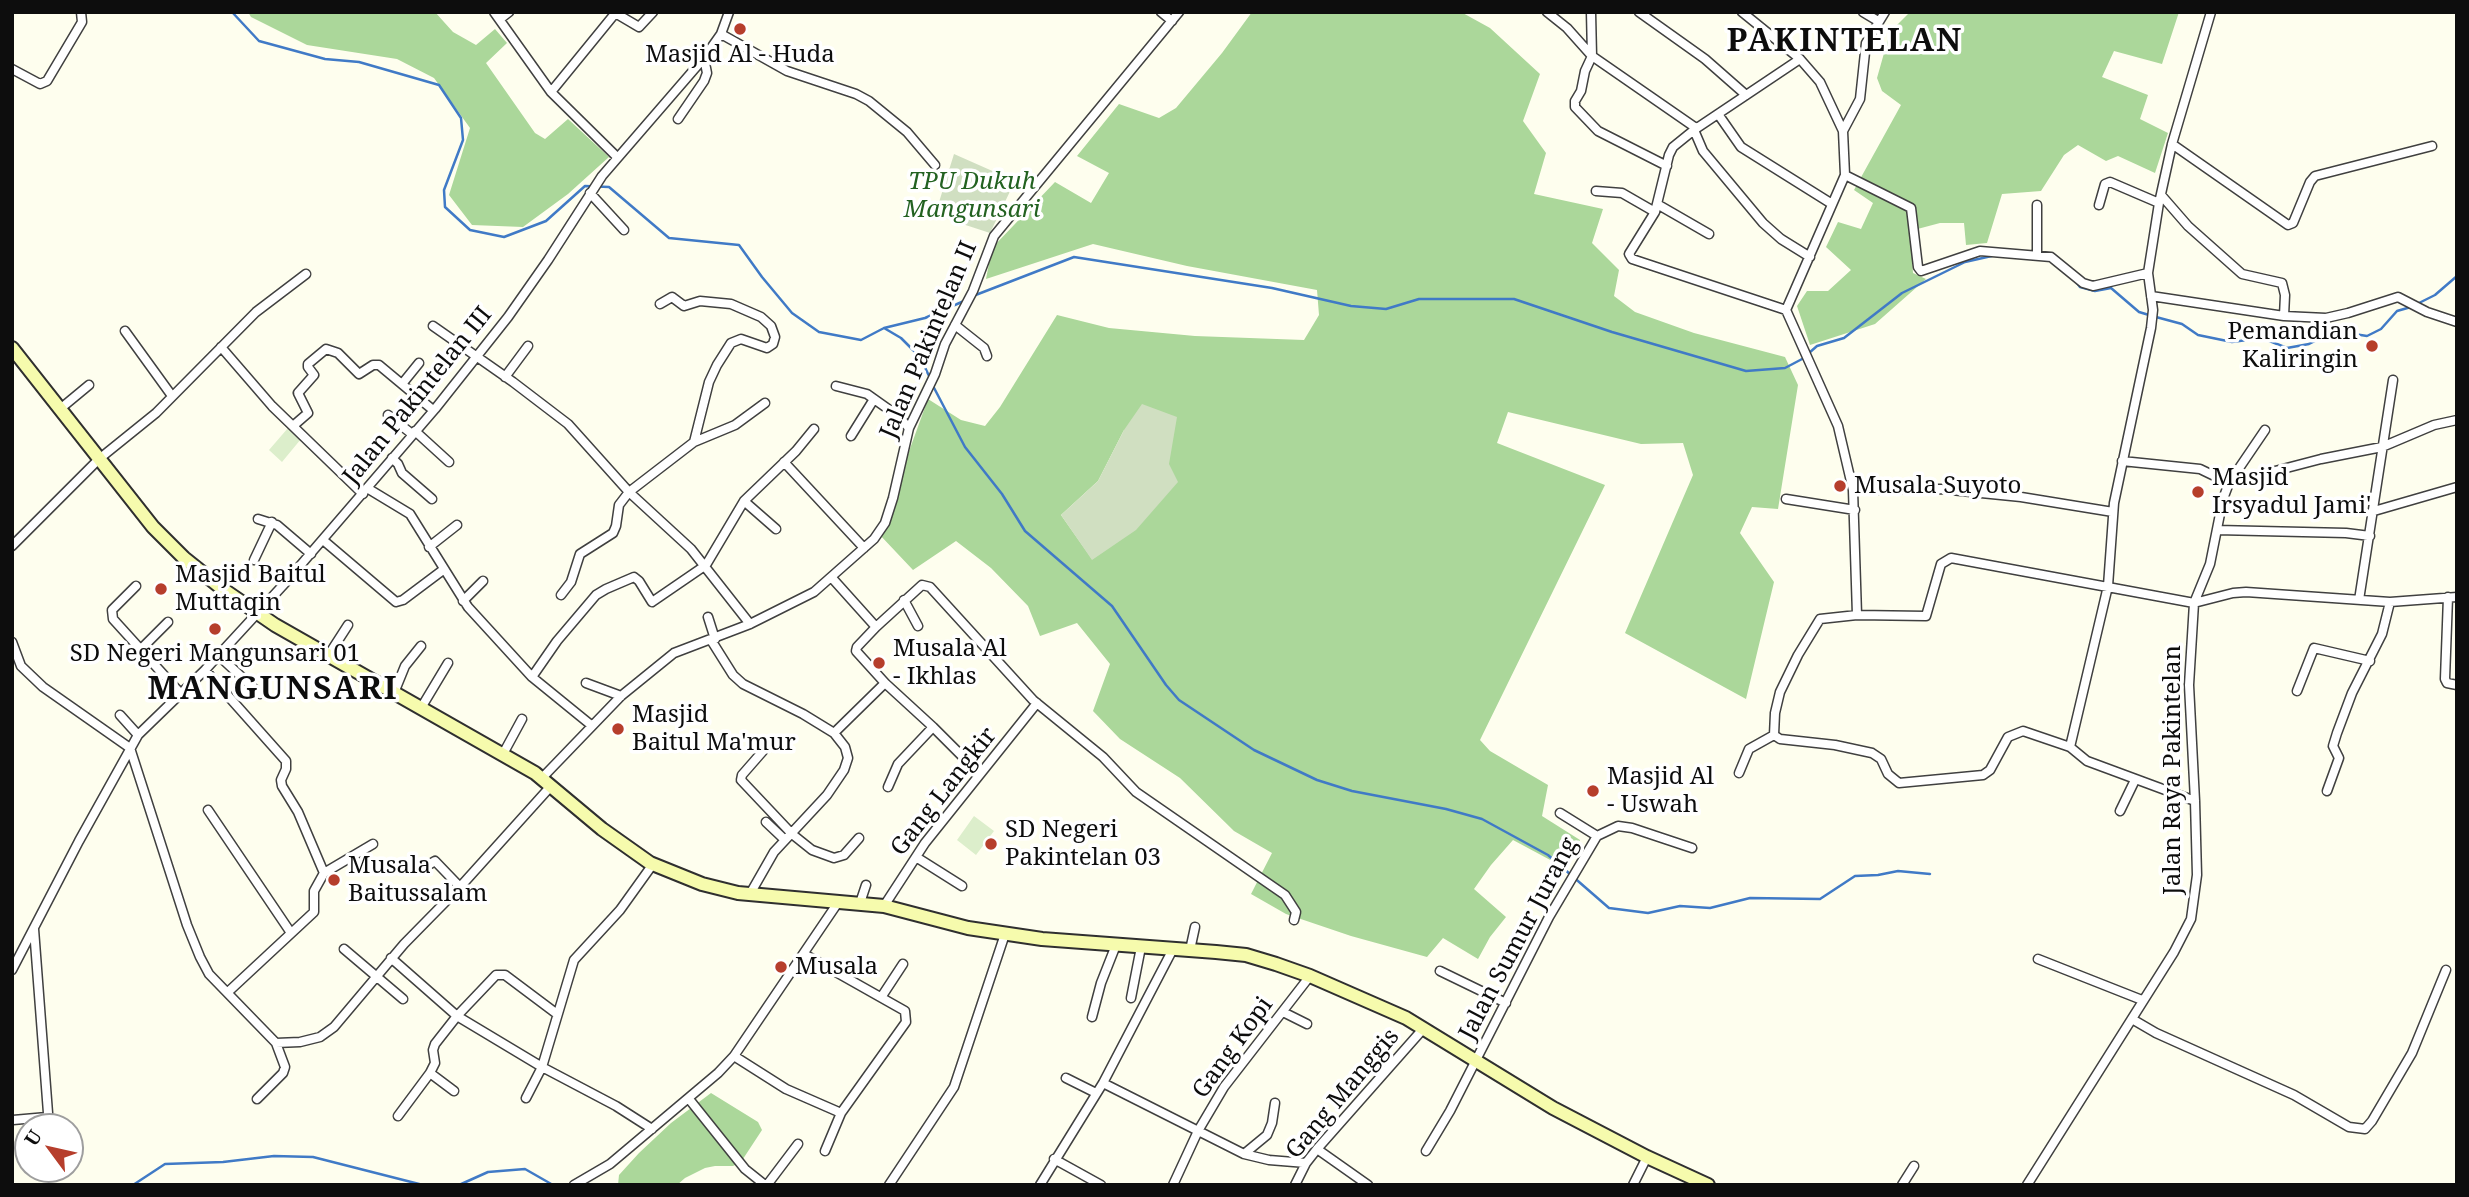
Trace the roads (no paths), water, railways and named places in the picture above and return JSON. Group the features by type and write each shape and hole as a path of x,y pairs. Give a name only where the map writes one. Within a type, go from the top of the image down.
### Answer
{"main road":[{"path":"12,348 153,527 224,590 256,613 328,656 503,754 547,782 624,846 653,864 702,884 750,894 884,906 968,928 1005,934 1246,955 1310,976 1406,1018 1553,1108 1647,1157 1709,1185"}],"street":[{"path":"12,69 40,84 50,77 82,22 81,12"},
{"path":"509,12 497,15 551,93 617,157 704,58 721,34 729,12"},
{"path":"551,93 613,16 617,15 639,27 653,12"},
{"path":"1161,12 1172,21"},
{"name":"Jalan Pakintelan II","path":"276,1043 300,1042 320,1037 334,1027 391,958 460,887 591,725 621,696 674,653 750,624 814,592 874,539 885,523 893,498 909,428 973,290 994,236 1179,12"},
{"path":"1547,12 1567,28 1592,56 1695,129 1700,147 1763,223 1781,239 1810,257"},
{"path":"1591,12 1592,56 1585,71 1581,92 1575,101 1578,111 1598,131 1667,166"},
{"path":"1639,12 1705,60 1746,95"},
{"path":"1742,12 1800,59 1819,82 1843,131 1845,175 1786,310"},
{"path":"1863,12 1878,21"},
{"path":"1843,131 1860,99 1866,43 1885,12"},
{"path":"2070,747 2108,586 2113,512 2151,328 2153,310 2148,273 2160,199 2172,144 2211,12"},
{"path":"721,34 787,71 856,94 869,101 907,132 935,165"},
{"path":"678,120 707,73 704,58"},
{"path":"1800,59 1695,129 1673,147 1656,208 1629,254 1632,259 1786,310 1838,426 1853,490 1857,615"},
{"path":"1718,114 1741,148 1832,204"},
{"path":"2172,144 2288,225 2293,223 2315,176 2432,146"},
{"name":"Jalan Pakintelan III","path":"12,970 138,735 205,670 311,554 433,410 508,317 591,191 617,157"},
{"path":"1845,175 1911,208 1918,267 1921,271 1980,251 2051,257 2083,283 2093,286 2148,273"},
{"path":"2099,205 2105,184 2110,182 2160,199 2242,274 2282,283 2285,295 2284,316"},
{"path":"591,191 624,230"},
{"path":"1596,191 1622,193 1709,234"},
{"path":"2037,205 2037,255"},
{"path":"12,545 99,459 156,413 256,312 306,274"},
{"path":"2151,296 2284,316 2326,318 2398,297 2457,322"},
{"path":"660,304 672,297 684,306 699,301 731,304 761,317 774,332 773,344 767,348 741,339 733,341 726,350 709,382 694,442"},
{"path":"955,325 984,348 987,355"},
{"path":"433,326 568,424 629,492 706,565 750,624"},
{"path":"125,331 172,396"},
{"path":"505,377 528,346"},
{"path":"221,347 293,426 365,491 410,514 463,601 533,677 591,725"},
{"path":"293,426 308,413 298,393 314,375 308,366 321,351 338,353 359,374 373,365 379,365 433,410"},
{"path":"402,384 419,363"},
{"path":"2359,600 2393,380"},
{"path":"60,410 89,385"},
{"path":"836,386 861,392 874,399 898,416 909,428"},
{"path":"851,436 874,399"},
{"path":"561,595 571,582 580,554 612,533 616,527 619,505 629,492 694,442 734,425 765,404"},
{"path":"388,415 414,432 449,462"},
{"path":"2122,461 2200,469 2229,482 2382,447 2434,425 2457,420"},
{"path":"533,677 557,641 596,595 634,578 639,581 650,601 654,601 706,565 744,501 814,429"},
{"name":"Jalan Raya Pakintelan","path":"2028,1185 2174,952 2191,919 2197,875 2189,685 2194,603 2210,564 2222,499 2229,482 2265,430"},
{"path":"392,458 402,473 432,499"},
{"path":"784,462 864,548"},
{"path":"2374,511 2457,487"},
{"path":"1853,490 1941,489 2021,497 2113,512"},
{"path":"1786,499 1855,510"},
{"path":"744,501 776,529"},
{"path":"258,519 272,522 311,554"},
{"path":"254,560 272,522"},
{"path":"429,547 457,525"},
{"path":"2217,530 2370,536"},
{"path":"323,540 396,602 403,600 443,570"},
{"path":"1774,735 1780,692 1814,626 1824,617 1926,616 1941,564 1951,558 2194,603 2246,592 2390,602 2452,597 2445,679 2447,683 2457,685"},
{"path":"832,578 876,626"},
{"path":"463,601 483,581"},
{"path":"979,773 885,683 856,651 876,626 922,585 930,587 1037,703 1102,757 1136,792 1285,895 1296,912 1294,920"},
{"path":"136,586 115,607 111,614 113,619 181,694"},
{"path":"904,600 918,626"},
{"path":"2326,791 2339,758 2333,746 2337,733 2352,693 2382,635 2390,602"},
{"path":"708,617 713,639 733,675 743,684 834,733 845,747 848,758 844,770 827,795 767,862 750,894"},
{"path":"142,648 168,622"},
{"path":"328,656 348,625"},
{"path":"12,642 20,666 43,687 130,747 187,925 209,974 276,1043 285,1067 283,1073 257,1099"},
{"path":"394,693 405,666 421,646"},
{"path":"2297,691 2314,648 2370,661"},
{"path":"218,655 260,694"},
{"path":"421,708 448,663"},
{"path":"205,670 286,761 282,786 298,812 324,873"},
{"path":"586,683 621,696"},
{"path":"834,733 885,683"},
{"name":"Gang Langkir","path":"884,906 916,857 979,773 1037,703"},
{"path":"120,715 138,735"},
{"path":"503,754 522,719"},
{"path":"888,787 904,755 933,727"},
{"path":"1774,735 1872,753 1881,759 1894,780 1907,783 1983,775 1990,770 2008,737 2015,733 2034,734 2070,747 2087,761 2195,801"},
{"path":"1739,773 1749,749 1774,735"},
{"path":"763,751 741,780 792,834 812,850 834,858 844,855 859,838"},
{"path":"2120,811 2135,779"},
{"path":"208,810 291,933"},
{"name":"Jalan Sumur Jurang","path":"1560,813 1597,836"},
{"path":"766,822 785,840"},
{"name":"Jalan Sumur Jurang","path":"1426,1151 1450,1111 1564,890 1597,836 1618,826 1692,848"},
{"path":"228,992 314,912 314,891 324,873 373,844"},
{"path":"916,857 962,886"},
{"path":"430,864 435,861 460,887"},
{"path":"526,1098 542,1068 576,957 620,909 653,864"},
{"path":"860,903 866,885"},
{"path":"574,1185 610,1164 689,1099 734,1056 839,901"},
{"path":"1190,950 1195,927"},
{"path":"34,929 47,1113"},
{"path":"890,1184 954,1087 1005,934"},
{"path":"1092,1017 1101,983 1116,945"},
{"path":"1131,998 1142,947"},
{"path":"344,949 403,999"},
{"path":"1040,1185 1103,1083 1174,949"},
{"path":"804,954 905,1011 906,1022 841,1113 825,1151"},
{"path":"391,958 457,1016 542,1068 616,1106 652,1129"},
{"path":"2038,959 2142,1000"},
{"path":"882,996 903,964"},
{"path":"2132,1019 2294,1095 2349,1127 2365,1129 2412,1053 2446,970"},
{"path":"1440,971 1506,1003"},
{"path":"398,1116 430,1073 435,1063 435,1044 491,978 505,975 557,1014"},
{"name":"Gang Kopi","path":"1173,1185 1198,1131 1224,1087 1310,976"},
{"path":"1283,1012 1307,1024"},
{"name":"Gang Manggis","path":"1295,1185 1317,1149 1423,1029"},
{"path":"734,1056 786,1089 841,1113"},
{"path":"430,1073 454,1091"},
{"path":"1066,1077 1096,1093"},
{"path":"1103,1083 1244,1154 1269,1160 1307,1163"},
{"path":"689,1099 745,1169 766,1185 798,1144"},
{"path":"1244,1154 1267,1135 1275,1103"},
{"path":"1317,1149 1368,1185"},
{"path":"1633,1185 1647,1157"},
{"path":"1054,1159 1101,1185"},
{"path":"1902,1185 1914,1166"}],"waterway":[{"path":"232,12 259,41 325,59 359,62 439,85 461,118 463,140 444,190 445,207 470,230 504,237 546,221 585,186 609,187 669,238 739,245 792,313 819,332 861,340 884,328 925,318 964,301"},
{"path":"1809,353 1817,346 1844,338 1902,293 1965,262 1996,255"},
{"path":"973,296 1074,257 1272,288 1351,306 1386,309 1419,299 1514,299 1612,332 1746,371 1785,368 1804,358"},
{"path":"2417,304 2435,295 2457,276"},
{"path":"2077,283 2080,287 2095,291 2111,288 2139,312 2149,315"},
{"path":"2156,317 2182,324 2198,335 2232,342 2262,338 2287,348 2309,344 2335,331 2367,336 2381,329 2397,311 2411,307"},
{"path":"884,328 901,338 920,357 930,378"},
{"path":"932,384 965,447 1002,494 1025,531 1112,606 1179,700 1254,750 1317,780 1352,791 1446,809 1482,819 1548,855 1609,908 1648,913 1680,906 1710,908 1750,898 1820,899 1855,876 1898,871 1930,874"},
{"path":"133,1185 165,1164 223,1162 274,1156 313,1157 423,1185"},
{"path":"459,1185 488,1172 525,1169 553,1185"}],"place":[{"name":"Masjid Al - Huda","path":"740,29"},
{"name":"Pemandian Kaliringin","path":"2372,346"},
{"name":"Musala Suyoto","path":"1840,486"},
{"name":"Masjid Irsyadul Jami'","path":"2198,492"},
{"name":"Masjid Baitul Muttaqin","path":"161,589"},
{"name":"SD Negeri Mangunsari 01","path":"215,629"},
{"name":"Musala Al - Ikhlas","path":"879,663"},
{"name":"Masjid Baitul Ma'mur","path":"618,729"},
{"name":"Masjid Al - Uswah","path":"1593,791"},
{"name":"SD Negeri Pakintelan 03","path":"991,844"},
{"name":"Musala Baitussalam","path":"334,880"},
{"name":"Musala","path":"781,967"}],"district":[{"name":"PAKINTELAN","path":"1845,42"},
{"name":"MANGUNSARI","path":"273,690"}],"park label":[{"name":"TPU Dukuh Mangunsari","path":"972,196"}]}
